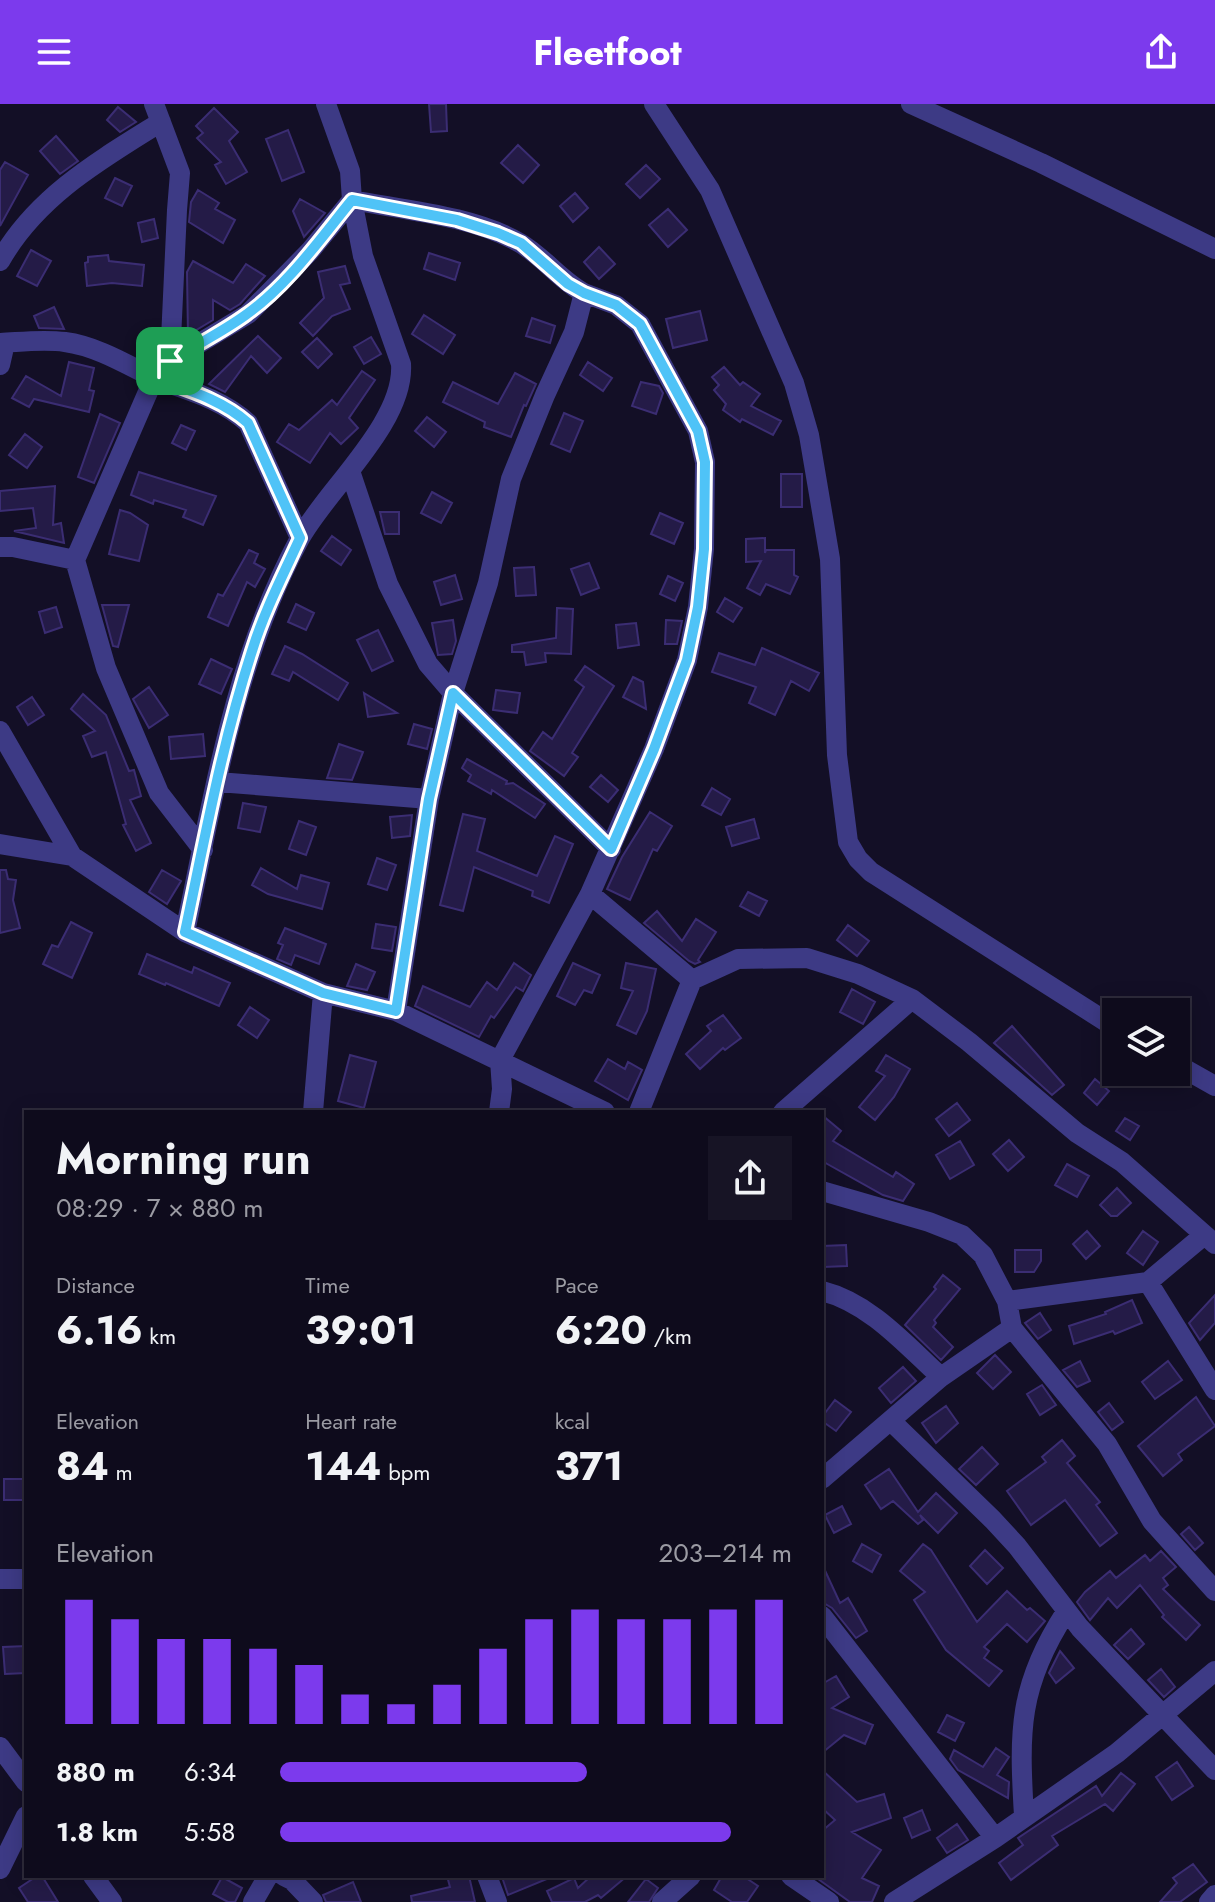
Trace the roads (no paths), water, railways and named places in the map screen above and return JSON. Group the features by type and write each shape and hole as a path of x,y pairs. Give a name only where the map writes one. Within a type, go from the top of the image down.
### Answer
{"street":[{"path":"185,932 218,782 251,652 263,618 300,538 350,471 391,406 402,379 401,364 363,256 352,200 350,171 326,104"},
{"path":"654,104 710,190 794,383 809,435 830,559 837,755 848,842 858,859 871,872 1102,1019"},
{"path":"911,104 1065,174 1215,249"},
{"path":"0,261 21,228 49,199 158,113 180,173 170,361"},
{"path":"352,200 457,220 498,233 521,243 568,284 616,305 640,324 698,431 705,462 704,549 698,607 687,660 654,749 590,894 500,1060 502,1089 499,1110"},
{"path":"203,850 159,793 106,668 75,560 154,378 170,361 248,314 310,251 352,200"},
{"path":"396,1011 429,799 453,693 488,583 511,479 574,332 584,293"},
{"path":"0,365 2,343 47,340 78,345 216,401 248,423 300,538"},
{"path":"350,471 388,584 428,664 453,693 611,849"},
{"path":"0,547 75,560"},
{"path":"0,731 72,856"},
{"path":"218,782 429,799"},
{"path":"0,844 72,856 185,932 323,993 396,1011 601,1110"},
{"path":"590,894 692,980"},
{"path":"640,1110 692,980 738,959 807,958 858,974 912,999 969,1042 1077,1133 1122,1162 1209,1240 1148,1282 1007,1301"},
{"path":"313,1110 323,993"},
{"path":"785,1110 912,999"},
{"path":"1190,1072 1215,1086"},
{"path":"824,1192 929,1222 962,1235 983,1255 1007,1301 1012,1328 1107,1444 1152,1521 1215,1591"},
{"path":"1148,1282 1215,1390"},
{"path":"824,1291 840,1295 875,1317 941,1377"},
{"path":"824,1477 941,1377 1012,1328"},
{"path":"891,1421 1001,1528 1066,1612 1215,1770"},
{"path":"0,1579 24,1579"},
{"path":"1024,1816 1023,1711 1038,1661 1066,1612"},
{"path":"824,1619 995,1838"},
{"path":"824,1654 841,1643"},
{"path":"894,1902 995,1838 1117,1753 1215,1671"},
{"path":"0,1747 24,1779"},
{"path":"0,1869 24,1820"},
{"path":"94,1878 112,1902"},
{"path":"253,1902 267,1878"},
{"path":"295,1878 313,1902"},
{"path":"488,1878 497,1902"},
{"path":"662,1902 689,1878"},
{"path":"794,1878 829,1902"},
{"path":"1209,1902 1215,1895"}]}
